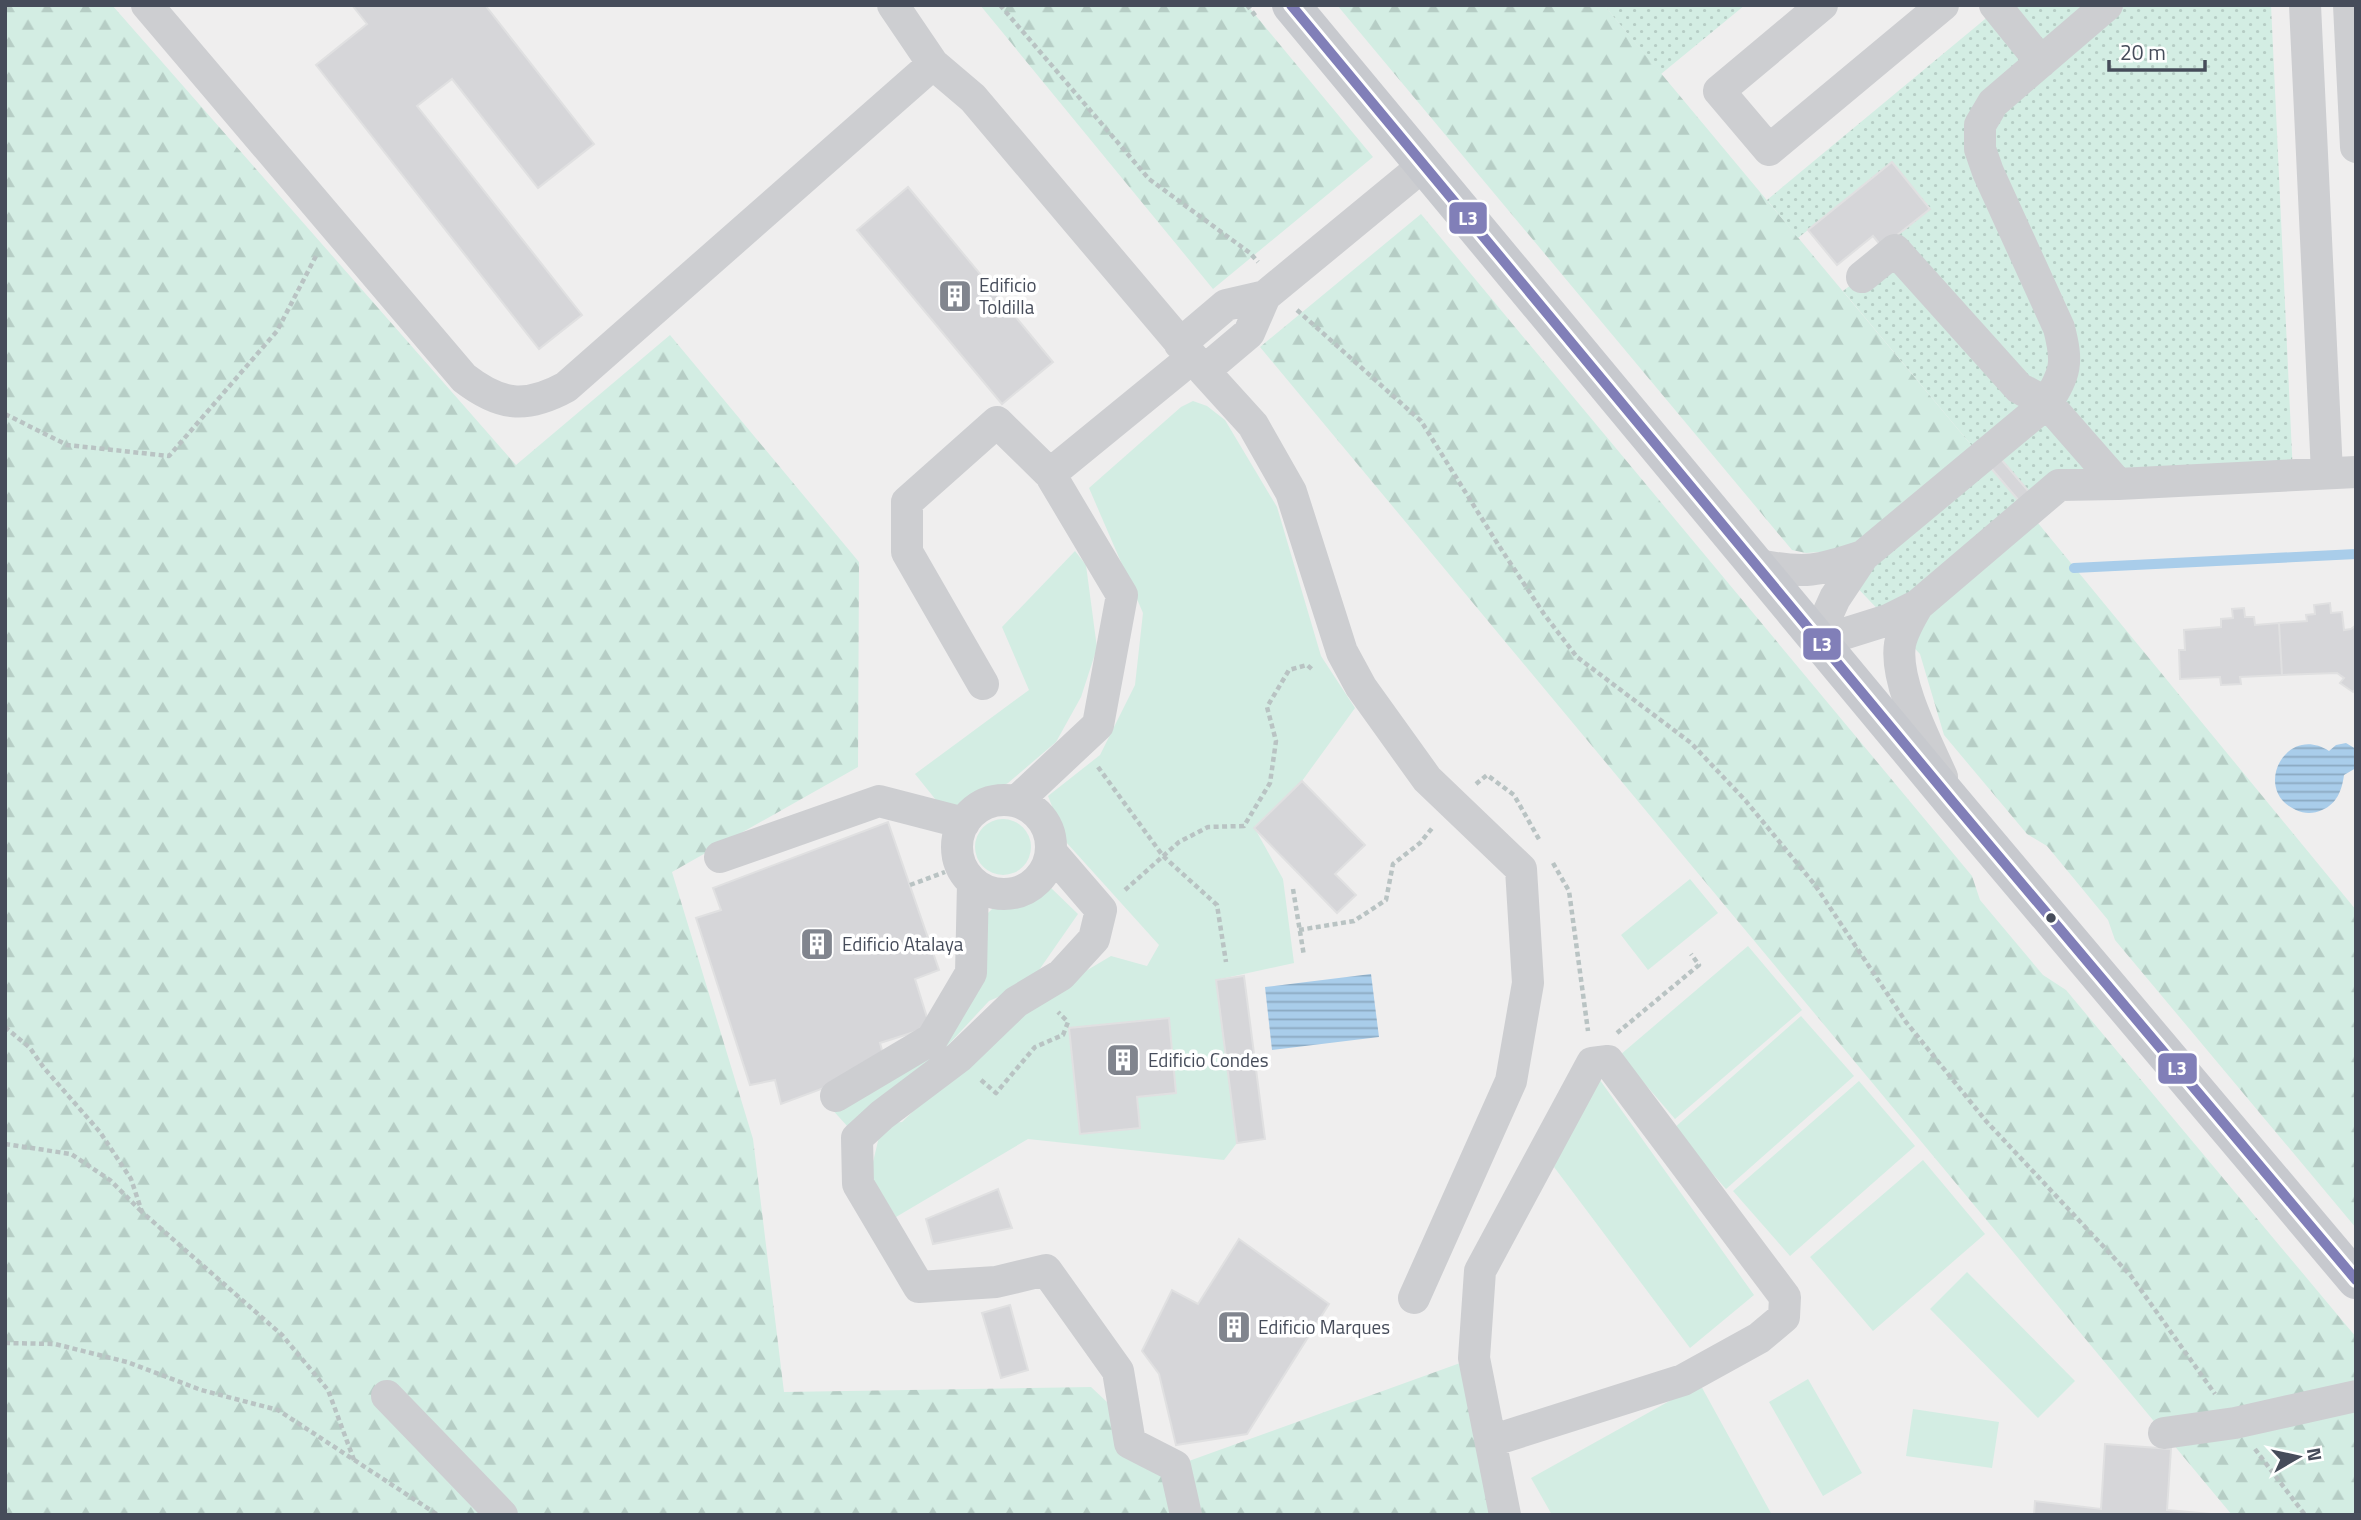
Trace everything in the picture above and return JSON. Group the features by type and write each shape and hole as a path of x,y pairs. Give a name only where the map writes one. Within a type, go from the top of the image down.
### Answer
{"main road":[{"path":"1291,5 1952,801 2356,1280"}],"street":[{"path":"147,5 464,379 483,393 505,401 544,399 566,387 933,64"},
{"path":"893,5 933,64 973,98 1192,358 1254,425 1291,492 1342,652 1362,687 1427,779 1521,869 1528,983 1511,1081 1414,1298"},
{"path":"1822,5 1719,91 1769,150 1943,5"},
{"path":"1995,5 2040,62"},
{"path":"2108,5 1993,103 1980,125 1980,149 1988,172 2059,328 2065,350 2063,377 2047,402 1863,556 1835,598 1825,620 1821,641 1888,620 1918,605 2059,485 2342,473 2305,5"},
{"path":"2349,5 2356,147"},
{"path":"1050,474 1192,358 1249,334 1265,296 1424,164"},
{"path":"1861,277 1895,250 2019,388 2047,402 2118,484"},
{"path":"983,684 907,552 907,502 997,422 1050,474 1122,595 1098,725 1017,802"},
{"path":"1758,565 1792,571 1818,570 1863,556"},
{"path":"1918,605 1900,643 1902,668 1907,696 1952,801"},
{"path":"836,1096 932,1039 971,973 967,875 958,856 957,840 964,823 974,810 1000,800 1017,802 1038,814 1047,827 1051,852 1046,868 1037,881 1023,890 1007,894 987,891 967,875"},
{"path":"720,857 879,801 964,823"},
{"path":"1051,852 1101,910 1094,939 1061,975 1016,1002 959,1057 882,1115 857,1138 858,1184 919,1286 996,1282 1046,1270 1118,1371 1130,1443 1175,1466 1186,1515"},
{"path":"1491,1441 1683,1380 1759,1338 1784,1317 1785,1297 1608,1061 1592,1063 1480,1271 1474,1358 1505,1515"},
{"path":"387,1396 502,1515"},
{"path":"2164,1433 2235,1423 2356,1396"}],"path":[{"path":"1000,5 1149,179 1250,253"},
{"path":"5,414 67,445 169,456 277,331 333,222"},
{"path":"1301,314 1421,421 1499,546 1544,614 1577,657 1691,743 1745,800 1815,885 1906,1022 1986,1121 2131,1276 2235,1423 2305,1515"},
{"path":"1101,910 1179,842 1208,827 1244,826 1270,783 1276,741 1267,707 1289,670 1307,665 1317,674"},
{"path":"1080,741 1163,856 1217,905 1226,962"},
{"path":"1300,930 1354,921 1386,900 1393,864 1420,843 1453,804 1487,775 1514,795 1541,843"},
{"path":"1548,855 1569,891 1592,1063"},
{"path":"910,885 967,875"},
{"path":"1293,889 1304,956"},
{"path":"1592,1063 1611,1038 1699,965 1691,954"},
{"path":"959,1057 964,1065 996,1093 1035,1047 1063,1034 1068,1022"},
{"path":"5,1027 30,1048 100,1132 131,1179 142,1212"},
{"path":"5,1144 71,1154 110,1180 142,1212 282,1335 328,1390 354,1460"},
{"path":"5,1343 55,1345 127,1362 201,1390 278,1410 438,1515"}],"green space":[{"path":"5,5 112,5 516,465 670,335 859,562 858,767 672,872 753,1139 784,1392 1091,1387 1175,1466 1474,1358 1503,1515 5,1515"},
{"path":"980,5 1247,5 1373,157 1213,289"},
{"path":"1337,5 1604,5 1982,458 1863,556 1828,557 1819,552 1792,550"},
{"path":"1604,5 1745,5 1661,74"},
{"path":"2002,5 2271,5 2293,475 2038,503 2000,458 1982,458 1843,291 1895,251 1889,242 1930,208 1892,162 1798,238 1767,200"},
{"path":"1421,214 1972,876 1980,900 2043,975 2066,990 2356,1337 2356,1515 2232,1515 1260,347"},
{"path":"1193,401 1207,406 1225,420 1277,507 1321,656 1355,708 1302,781 1254,827 1283,879 1294,963 1216,980 1237,1143 1224,1160 1028,1139 896,1217 870,1175 882,1124 902,1122 951,1075 1052,991 1111,956 1147,966 1159,945 1066,842 1048,796 1100,755 1135,685 1143,613 1089,488 1181,407"},
{"path":"1982,458 2028,511 1888,620 1848,578"},
{"path":"2028,511 2356,910 2356,1228 2115,940 2108,920 2047,846 2027,834 1944,735 1920,654 1903,636"},
{"path":"1075,551 1086,565 1097,648 1081,697 1056,742 1008,783 984,796 944,810 915,774 1029,690 1002,627"},
{"path":"997,819 1009,819 1019,823 1027,831 1031,847 1027,863 1019,871 1009,875 997,875 987,871 979,863 975,853 975,841 979,831 987,823"},
{"path":"1690,879 1718,913 1648,970 1621,935"},
{"path":"1050,887 1078,914 1030,983 989,1001 935,1059 848,1127 829,1106 937,1045 986,915 995,906 1033,898"},
{"path":"1748,946 1802,1010 1675,1119 1620,1055"},
{"path":"1801,1016 1854,1076 1726,1189 1673,1129"},
{"path":"1597,1076 1754,1295 1690,1348 1554,1167"},
{"path":"1859,1081 1915,1146 1790,1256 1733,1191"},
{"path":"1923,1160 1985,1234 1873,1331 1810,1257"},
{"path":"1967,1272 2075,1381 2038,1418 1930,1309"},
{"path":"1808,1379 1862,1473 1823,1496 1769,1402"},
{"path":"1700,1384 1772,1515 1552,1515 1531,1478"},
{"path":"1913,1409 1999,1422 1992,1468 1906,1456"}],"water":[{"path":"2346,743 2356,749 2356,768 2344,775 2340,791 2331,804 2319,811 2306,813 2283,801 2276,788 2275,775 2288,752 2299,746 2313,745 2329,751 2336,745"},
{"path":"1371,974 1379,1037 1272,1050 1265,987"}],"building":[{"path":"352,5 485,5 594,144 538,188 452,79 417,106 582,315 539,349 316,65 367,24"},
{"path":"1892,162 1930,209 1882,247 1873,236 1837,265 1808,230"},
{"name":"Edificio Toldilla","path":"908,187 1053,362 1002,404 857,230"},
{"path":"2000,458 2030,493 2020,502 1990,467"},
{"path":"2330,603 2331,613 2342,612 2344,630 2356,625 2356,688 2353,692 2340,683 2344,678 2337,673 2282,675 2279,623 2307,621 2306,615 2315,614 2314,605"},
{"path":"2244,608 2245,617 2254,617 2255,625 2279,623 2282,675 2240,677 2241,684 2221,685 2220,677 2180,679 2179,650 2185,650 2184,630 2221,627 2221,619 2233,618 2232,609"},
{"path":"1302,781 1365,845 1335,874 1356,895 1337,913 1254,828"},
{"name":"Edificio Atalaya","path":"888,822 939,970 915,979 930,1027 880,1043 886,1065 781,1104 775,1080 750,1085 696,918 721,910 713,888"},
{"path":"1244,976 1265,1139 1237,1143 1216,980"},
{"name":"Edificio Condes","path":"1169,1018 1176,1093 1137,1097 1140,1128 1080,1134 1069,1028"},
{"path":"998,1189 1012,1228 933,1244 926,1219"},
{"name":"Edificio Marques","path":"1239,1239 1329,1304 1247,1434 1176,1445 1159,1374 1142,1351 1172,1290 1198,1304"},
{"path":"1010,1305 1028,1370 1001,1378 982,1313"},
{"path":"2105,1444 2171,1449 2167,1510 2222,1515 2034,1515 2035,1501 2101,1509"}],"waterway":[{"path":"2074,568 2356,554"}],"transit line":[{"name":"L3","path":"1291,5 1952,801 2356,1280"}],"place":[{"name":"Edificio Toldilla","path":"955,296"},
{"name":"Edificio Atalaya","path":"817,944"},
{"name":"Edificio Condes","path":"1123,1060"},
{"name":"Edificio Marques","path":"1234,1327"}]}
